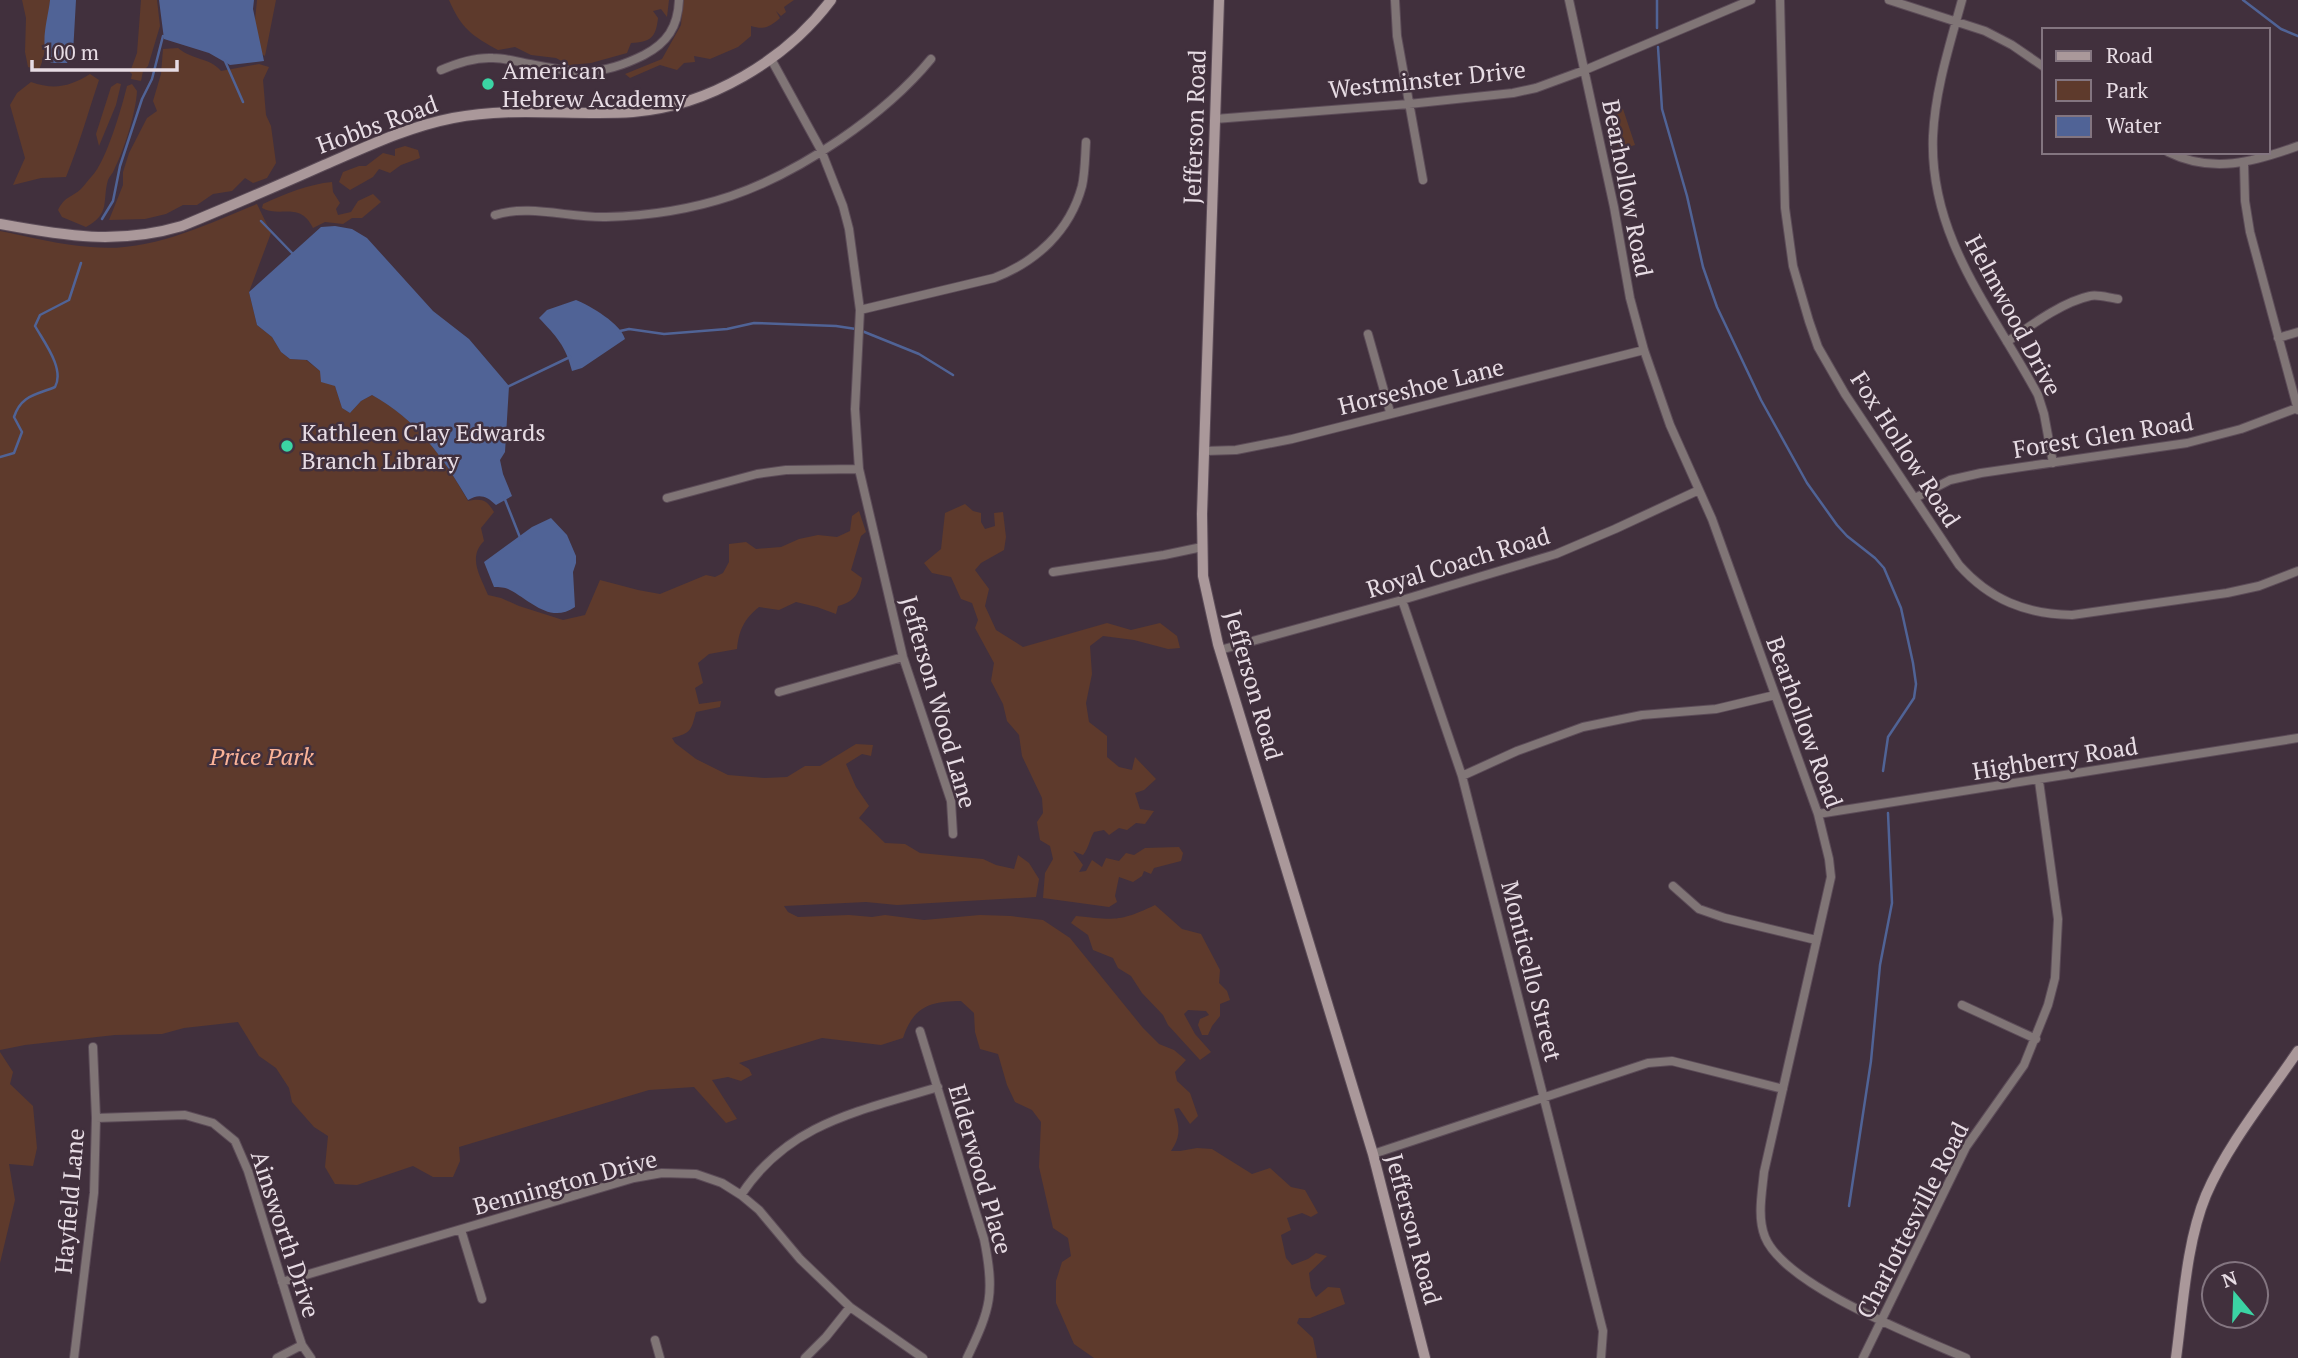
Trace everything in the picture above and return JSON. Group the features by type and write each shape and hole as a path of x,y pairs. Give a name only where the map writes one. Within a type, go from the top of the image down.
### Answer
{"street":[{"path":"441,69 492,57 564,71 595,73 623,65 654,49 673,32 679,0"},
{"name":"Hobbs Road","path":"0,224 79,237 122,238 157,233 182,226 416,127 492,113 634,112 672,105 725,85 771,59 814,23 831,0"},
{"name":"Jefferson Road","path":"1219,0 1203,576 1220,650 1373,1154 1426,1358"},
{"path":"1395,0 1397,36 1423,180"},
{"name":"Bearhollow Road","path":"1570,0 1615,207 1630,298 1644,350 1670,425 1712,519 1818,814 1829,859 1831,877 1763,1172 1761,1215 1764,1236 1786,1266 1810,1283 1883,1321 1966,1358"},
{"name":"Westminster Drive","path":"1215,119 1513,93 1585,70 1752,0"},
{"name":"Fox Hollow Road","path":"1780,0 1788,241 1796,277 1818,347 1845,394 1959,565 1974,582 2017,607 2072,615 2259,586 2298,570"},
{"path":"1889,0 1986,31 2042,66"},
{"name":"Helmwood Drive","path":"1962,0 1936,106 1933,136 1935,185 1940,209 1972,283 2038,395 2053,463"},
{"path":"667,498 757,474 786,470 859,469 855,409 860,310 849,229 844,206 821,150 771,59"},
{"path":"495,215 514,211 604,217 654,213 728,197 754,187 821,150 890,102 931,59"},
{"path":"860,310 994,278 1041,252 1072,212 1082,185 1086,142"},
{"path":"2174,154 2201,163 2244,163 2298,146"},
{"path":"2244,163 2245,201 2250,232 2298,409"},
{"path":"2007,342 2037,321 2076,301 2092,295 2118,299"},
{"path":"2278,338 2298,332"},
{"path":"1368,334 1391,412"},
{"name":"Horseshoe Lane","path":"1205,451 1236,450 1292,439 1644,350"},
{"name":"Forest Glen Road","path":"1915,498 1950,480 2197,440 2241,429 2298,409"},
{"name":"Jefferson Wood Lane","path":"859,469 903,657 951,801 953,834"},
{"name":"Royal Coach Road","path":"1220,650 1556,554 1699,490"},
{"path":"1053,572 1202,547"},
{"name":"Monticello Street","path":"1402,600 1462,776 1603,1331 1601,1358"},
{"path":"779,692 903,657"},
{"path":"1462,776 1517,751 1583,727 1642,715 1716,709 1774,695"},
{"name":"Highberry Road","path":"1818,814 2298,738"},
{"name":"Charlottesville Road","path":"1863,1358 1966,1147 2024,1065 2036,1039 2055,978 2058,919 2052,858 2039,780"},
{"path":"1673,886 1699,909 1816,940"},
{"path":"1962,1005 2036,1039"},
{"name":"Elderwood Place","path":"920,1031 984,1239 989,1265 989,1304 967,1358"},
{"name":"Hayfield Lane","path":"74,1358 94,1192 96,1118 93,1047"},
{"path":"2176,1358 2190,1258 2205,1197 2227,1157 2298,1051"},
{"path":"1373,1154 1648,1063 1672,1061 1783,1089"},
{"path":"741,1195 754,1175 799,1136 824,1123 938,1087"},
{"name":"Ainsworth Drive","path":"96,1118 185,1115 214,1123 235,1141 248,1171 303,1345 311,1358"},
{"name":"Bennington Drive","path":"282,1282 634,1178 662,1173 696,1174 722,1183 741,1195 759,1210 800,1259 850,1307 923,1358"},
{"path":"461,1230 482,1299"},
{"path":"805,1358 850,1307"},
{"path":"654,1340 660,1358"},
{"path":"277,1358 303,1345"}],"green space":[{"path":"22,0 50,0 46,45 39,70 28,67 25,52 26,18"},
{"path":"141,0 157,0 160,26 141,81 131,79 130,72 137,53"},
{"path":"257,0 276,0 265,56 252,49"},
{"path":"449,0 669,0 667,17 661,9 653,11 658,18 651,38 631,43 627,53 591,63 569,65 556,58 531,55 515,47 498,50 468,30"},
{"path":"683,0 794,0 784,7 786,12 781,16 776,11 780,18 773,24 763,28 751,26 751,36 738,47 710,59 694,56 695,62 684,63 677,70 660,65 630,78 625,74 662,59 681,25"},
{"path":"178,48 211,63 221,71 259,64 269,67 263,80 266,115 271,126 276,163 267,178 253,183 245,178 232,191 213,194 197,205 183,205 166,214 145,219 109,220 123,185 123,172 129,153 147,118 157,111 153,101 161,74 163,49"},
{"path":"90,74 99,80 66,177 41,178 13,185 25,158 10,105 17,93 31,82 61,86"},
{"path":"117,83 121,84 116,105 99,146 96,134 111,87"},
{"path":"132,84 137,91 134,110 122,152 108,180 102,212 86,227 62,217 58,210 61,205 82,187 103,159 127,86"},
{"path":"1617,108 1623,109 1635,145 1619,150 1611,126 1613,112"},
{"path":"405,146 418,150 420,158 401,165 390,173 379,169 373,177 350,190 339,182 343,172 366,166 383,153 395,156 395,149"},
{"path":"332,182 333,192 340,203 336,209 338,215 351,212 358,201 373,194 381,202 362,218 352,218 343,224 325,222 313,228 308,220 296,212 276,212 262,208 263,204 288,193"},
{"name":"Price Park","path":"257,204 271,233 249,292 257,325 272,337 281,352 290,359 306,360 320,371 335,386 342,408 350,413 361,401 372,395 403,416 439,455 468,501 481,500 489,505 494,512 481,528 484,541 476,554 477,568 488,595 563,620 585,615 600,580 660,594 706,575 715,577 723,573 729,562 729,544 746,542 756,549 781,547 818,535 837,537 850,531 852,516 859,511 866,532 861,536 851,570 862,578 855,596 838,606 836,614 796,602 779,610 759,607 743,625 737,649 709,654 698,663 703,683 695,688 699,704 721,701 720,707 696,712 689,730 672,738 696,759 728,775 765,778 787,777 805,766 820,766 856,744 873,745 871,756 862,754 846,764 856,787 869,806 859,818 885,843 905,844 920,853 983,859 1014,869 1018,855 1029,863 1039,879 1036,897 897,905 866,902 784,906 788,912 798,917 885,915 924,920 980,915 1011,916 1043,920 1070,938 1143,1028 1159,1044 1174,1050 1186,1060 1175,1072 1177,1081 1190,1093 1198,1116 1190,1124 1179,1108 1174,1109 1178,1130 1177,1140 1171,1151 1212,1149 1252,1174 1270,1168 1291,1187 1305,1190 1318,1213 1311,1217 1302,1213 1287,1218 1291,1230 1281,1235 1286,1258 1292,1265 1316,1253 1327,1256 1309,1273 1311,1288 1316,1297 1328,1287 1340,1288 1345,1304 1310,1318 1299,1318 1297,1323 1313,1338 1317,1358 1094,1358 1074,1344 1056,1303 1056,1281 1062,1262 1071,1256 1068,1238 1053,1228 1039,1167 1041,1122 1032,1110 1015,1102 998,1054 980,1049 975,1032 974,1013 961,1001 940,1002 924,1008 912,1019 903,1038 881,1045 822,1038 739,1063 749,1069 752,1075 741,1081 728,1077 712,1080 737,1119 726,1123 694,1087 649,1090 459,1147 460,1161 453,1177 433,1177 413,1166 357,1185 335,1184 325,1167 328,1136 314,1127 292,1102 289,1088 276,1068 259,1056 238,1022 184,1028 162,1034 115,1035 0,1050 0,231 80,246 134,246 176,236"},
{"path":"965,504 973,511 981,513 981,522 985,529 995,526 994,513 1003,512 1006,537 1004,550 981,563 975,570 989,589 985,606 996,630 1023,647 1107,623 1131,630 1160,623 1177,636 1180,648 1168,649 1134,640 1103,636 1090,646 1092,674 1086,703 1089,722 1107,736 1107,757 1119,767 1132,770 1135,757 1156,779 1144,790 1135,793 1140,809 1154,811 1145,824 1136,823 1127,830 1119,828 1109,835 1104,830 1094,832 1083,855 1073,851 1083,865 1079,872 1086,871 1092,860 1102,867 1106,858 1119,861 1126,853 1134,855 1145,848 1179,847 1183,853 1181,861 1154,868 1151,874 1144,871 1142,876 1133,882 1119,877 1115,896 1117,902 1109,907 1043,898 1045,873 1053,859 1050,846 1040,840 1037,822 1043,813 1042,798 1022,756 1019,735 1007,721 1003,704 991,681 994,663 975,628 978,620 972,603 961,599 951,577 932,573 924,563 941,549 945,513"},
{"path":"1155,905 1182,929 1201,934 1220,970 1219,983 1227,991 1230,1000 1220,1004 1220,1016 1208,1035 1202,1035 1198,1025 1200,1019 1209,1015 1206,1011 1188,1010 1184,1014 1195,1034 1211,1052 1200,1060 1168,1025 1131,976 1118,968 1113,958 1093,950 1088,935 1071,923 1076,916 1117,918"},
{"path":"0,1052 13,1072 10,1084 33,1106 37,1148 33,1166 9,1164 15,1200 0,1263"}],"water":[{"path":"50,0 76,0 73,53 67,63 51,63 47,57 44,41"},
{"path":"159,0 254,0 253,9 264,61 230,65 209,53 164,39"},
{"path":"321,227 352,229 367,238 433,311 469,339 509,386 505,452 500,460 512,496 496,505 483,496 468,500 438,454 402,415 372,395 361,401 350,413 342,408 335,386 321,382 320,371 307,360 290,359 281,352 272,337 257,325 249,292"},
{"path":"576,300 612,322 625,339 582,368 572,371 560,342 539,318 547,310"},
{"path":"551,518 567,535 576,556 573,572 575,607 557,613 541,609 508,589 494,587 484,562 532,527"}],"waterway":[{"path":"1657,0 1657,28"},
{"path":"2243,0 2281,29 2298,36"},
{"path":"102,219 113,201 120,166 142,99 152,79 163,36"},
{"path":"1658,47 1662,109 1687,196 1703,267 1717,307 1761,400 1807,483 1837,525 1884,568 1901,608 1916,684 1914,698 1888,737 1883,771"},
{"path":"225,61 243,102"},
{"path":"261,221 293,254"},
{"path":"0,457 14,453 22,432 14,417 21,404 30,397 55,387 55,364 35,326 40,315 69,300 81,263"},
{"path":"620,331 629,329 664,334 727,329 754,323 856,329"},
{"path":"862,331 919,354 953,375"},
{"path":"507,387 570,357"},
{"path":"504,497 521,540"},
{"path":"1849,1206 1871,1061 1880,965 1892,903 1888,813"}],"place":[{"name":"American Hebrew Academy","path":"488,84"},
{"name":"Kathleen Clay Edwards Branch Library","path":"287,446"}]}
